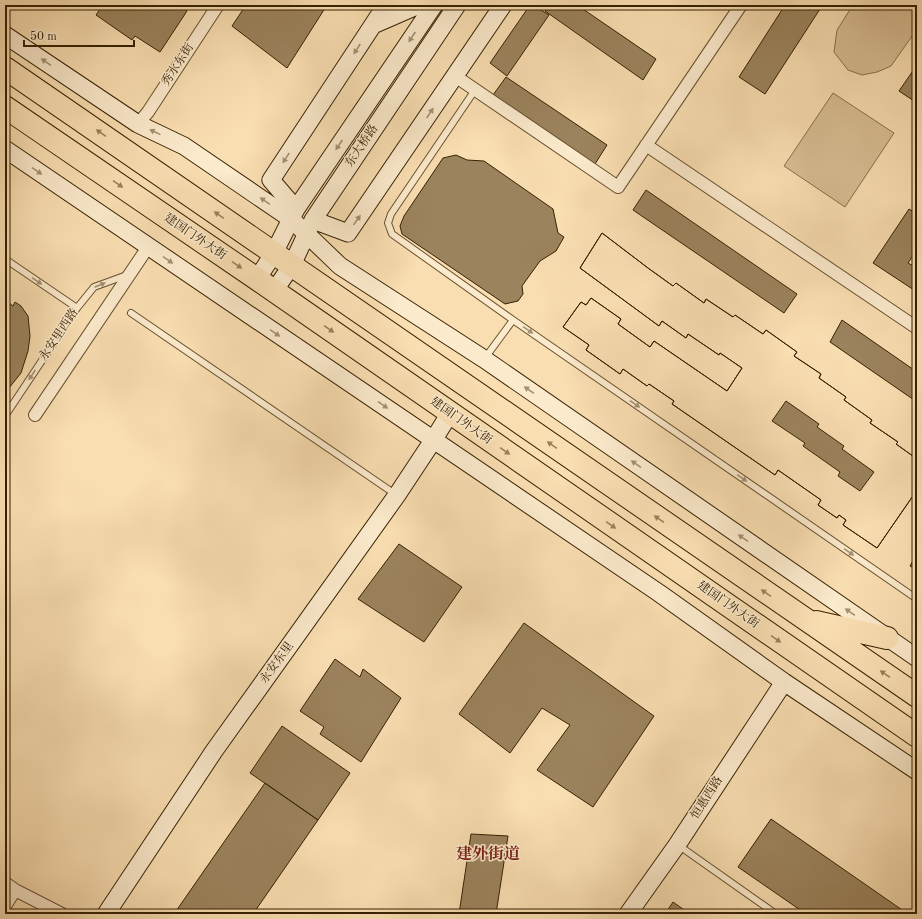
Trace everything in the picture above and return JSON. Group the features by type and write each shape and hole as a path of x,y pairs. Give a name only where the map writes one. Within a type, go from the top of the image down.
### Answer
{"highway":[{"path":"5,68 917,696"},
{"name":"建国门外大街","path":"5,107 917,736"},
{"path":"804,619 887,638"}],"street":[{"name":"秀水东街","path":"138,124 148,112 218,5"},
{"path":"294,214 271,180 386,5"},
{"path":"373,25 419,5"},
{"name":"东大桥路","path":"283,259 294,214 434,5"},
{"name":"东大桥路","path":"265,285 283,259 309,227 457,5"},
{"path":"309,227 348,232 503,5"},
{"path":"455,76 618,187 741,5"},
{"path":"5,35 138,124 184,146 294,214 309,227 340,266 484,359 917,658"},
{"path":"646,145 917,328"},
{"path":"5,149 660,593 784,682 917,771"},
{"name":"永安里西路","path":"35,415 148,247"},
{"name":"永安东里","path":"106,914 214,751 397,495 450,413"},
{"name":"恒惠西路","path":"628,914 677,845 784,682"},
{"path":"5,906 10,886 62,914"}],"lane":[{"path":"475,90 391,214 388,223 392,234 513,320 917,599"},
{"path":"5,259 77,308"},
{"name":"永安里西路","path":"5,416 77,308 94,287 131,274"},
{"path":"131,313 397,495"},
{"path":"484,359 513,320"},
{"path":"677,845 776,914"}],"shaded area":[{"path":"853,5 917,5 917,29 891,66 877,72 862,75 848,70 834,52 837,30"},
{"path":"833,93 894,133 845,207 784,166"}],"building":[{"path":"95,5 179,5 187,11 160,52 135,36 132,40 96,15 100,9"},
{"path":"246,5 327,5 287,68 232,26"},
{"path":"530,5 533,5 549,15 507,76 490,63"},
{"path":"549,5 577,5 656,59 643,80 545,11"},
{"path":"785,5 813,5 820,9 765,94 739,77"},
{"path":"917,65 917,103 899,91"},
{"path":"506,77 607,145 595,164 493,95"},
{"path":"456,155 467,160 484,161 553,209 558,233 564,237 556,251 540,261 522,286 523,294 518,301 505,304 402,234 400,226 404,216 443,158"},
{"path":"646,190 797,294 784,313 633,210"},
{"path":"909,209 917,214 917,250 908,263 917,268 917,292 873,263"},
{"path":"602,233 673,286 676,283 704,303 706,299 733,317 735,315 763,334 766,330 797,352 794,356 821,374 819,378 846,397 844,400 872,420 870,423 898,442 896,444 917,459 917,473 915,475 917,476 917,482 915,484 917,486 917,490 877,548 843,525 846,520 839,515 837,518 818,505 821,500 778,470 775,475 672,404 674,401 649,384 647,386 623,369 620,374 586,350 589,345 563,327 581,302 586,305 591,298 621,319 618,324 650,347 654,341 727,391 742,368 720,353 719,355 688,334 686,338 662,321 659,326 580,268","holes":["786,401 819,424 817,427 844,446 842,449 874,472 860,491 838,476 840,472 803,446 805,443 772,421"]},
{"path":"602,233 673,286 676,283 704,303 706,299 733,317 735,315 763,334 766,330 797,352 794,356 821,374 819,378 846,397 844,400 872,420 870,423 898,442 896,444 917,459 917,473 915,475 917,476 917,482 915,484 917,486 917,490 877,548 843,525 846,520 839,515 837,518 818,505 821,500 778,470 775,475 672,404 674,401 649,384 647,386 623,369 620,374 586,350 589,345 563,327 581,302 586,305 591,298 621,319 618,324 650,347 654,341 727,391 742,368 720,353 719,355 688,334 686,338 662,321 659,326 580,268"},
{"path":"5,300 13,306 15,302 21,306 28,316 30,336 28,351 21,373 5,391"},
{"path":"842,320 917,372 917,402 830,342"},
{"path":"399,544 462,587 424,642 358,599"},
{"path":"917,554 917,570 910,566"},
{"path":"524,623 654,716 593,807 537,770 570,725 542,708 510,753 459,714"},
{"path":"335,659 360,677 363,669 401,698 361,762 320,734 324,727 300,711"},
{"path":"282,726 350,773 318,820 250,773"},
{"path":"265,783 318,820 253,914 174,914"},
{"path":"771,819 908,914 806,914 738,867"},
{"path":"471,834 508,836 496,914 459,914"},
{"path":"673,902 690,914 665,914"}],"district":[{"name":"建外街道","path":"488,855"}]}
